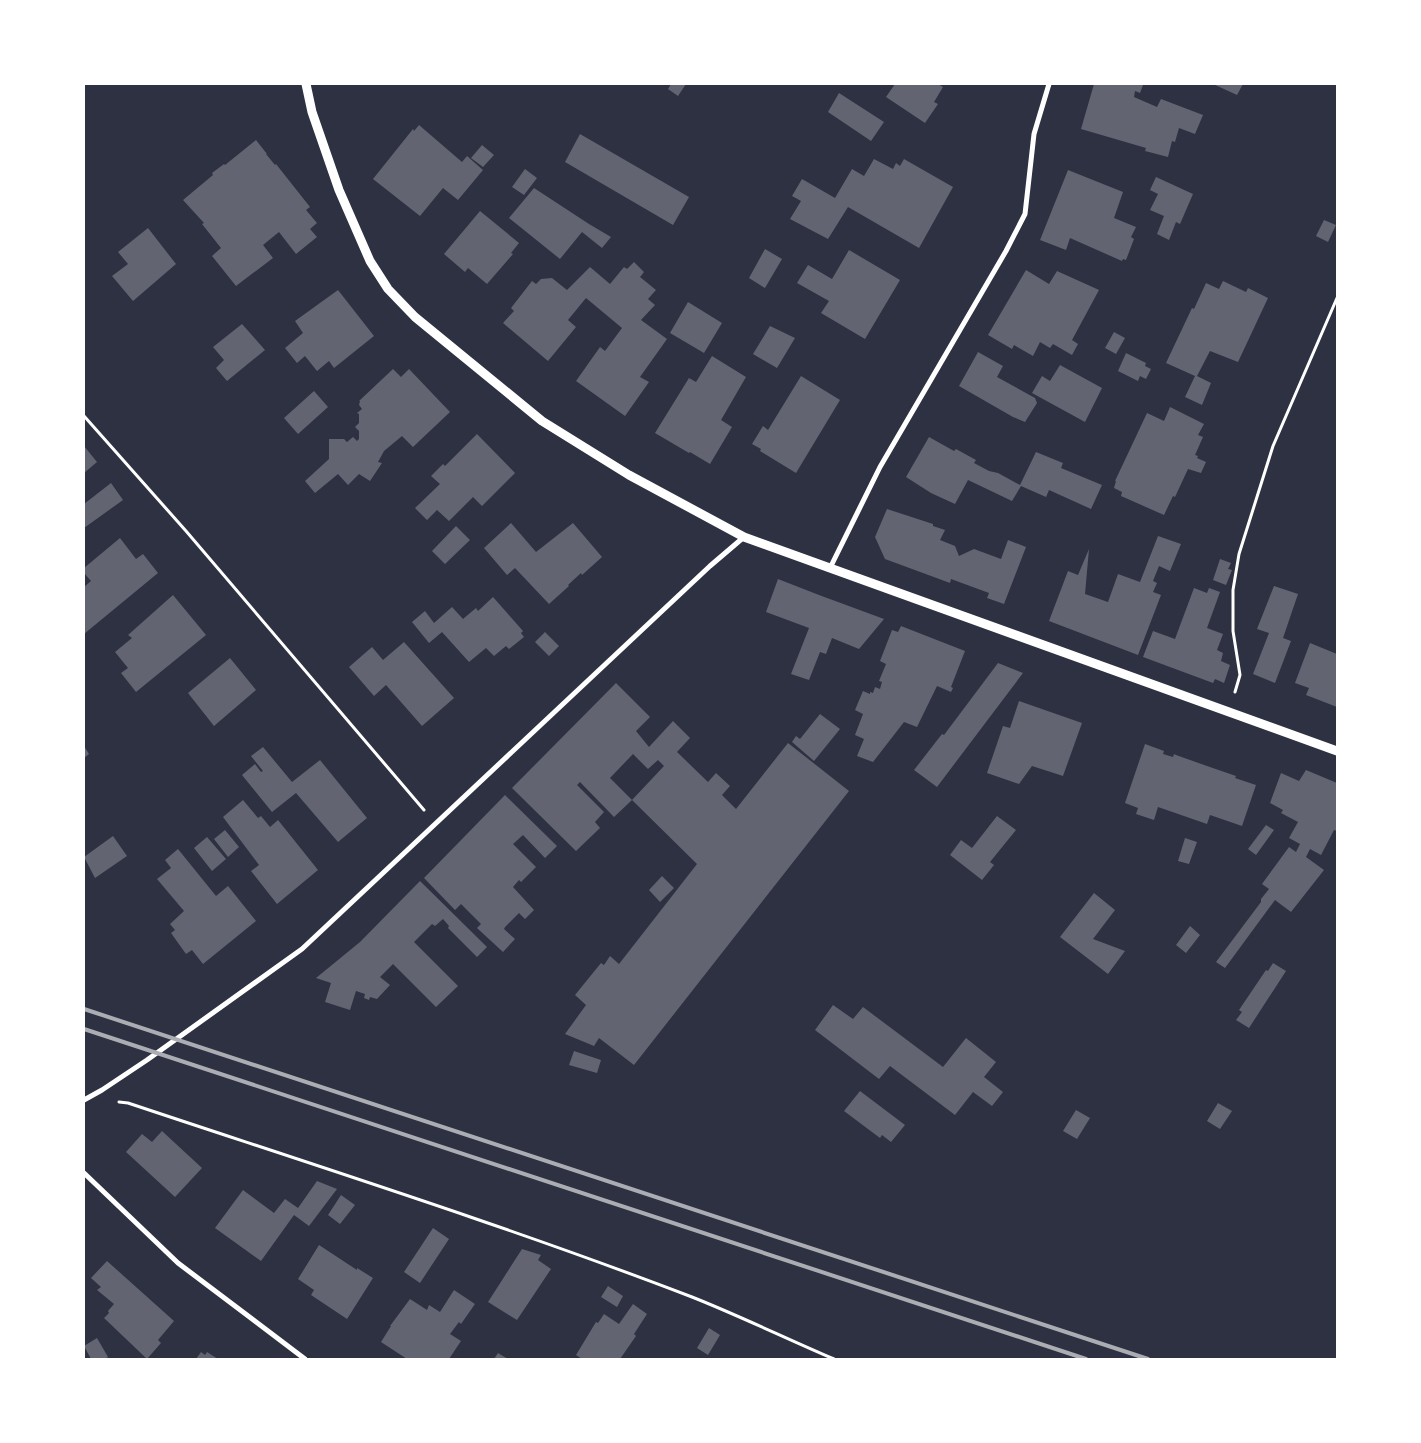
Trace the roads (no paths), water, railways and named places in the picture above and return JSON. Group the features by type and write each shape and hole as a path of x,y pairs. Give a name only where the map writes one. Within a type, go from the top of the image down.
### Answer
{"street":[{"path":"306,84 312,112 339,190 370,261 388,289 415,317 542,421 629,475 744,537 1337,752"},
{"path":"830,568 880,467 1006,251 1025,214 1034,134 1049,84"},
{"path":"85,1099 147,1060 302,949 710,566 744,537"},
{"path":"84,1173 178,1262 305,1359"}],"railway":[{"path":"84,1009 1148,1359"},
{"path":"84,1029 1086,1359"}]}
